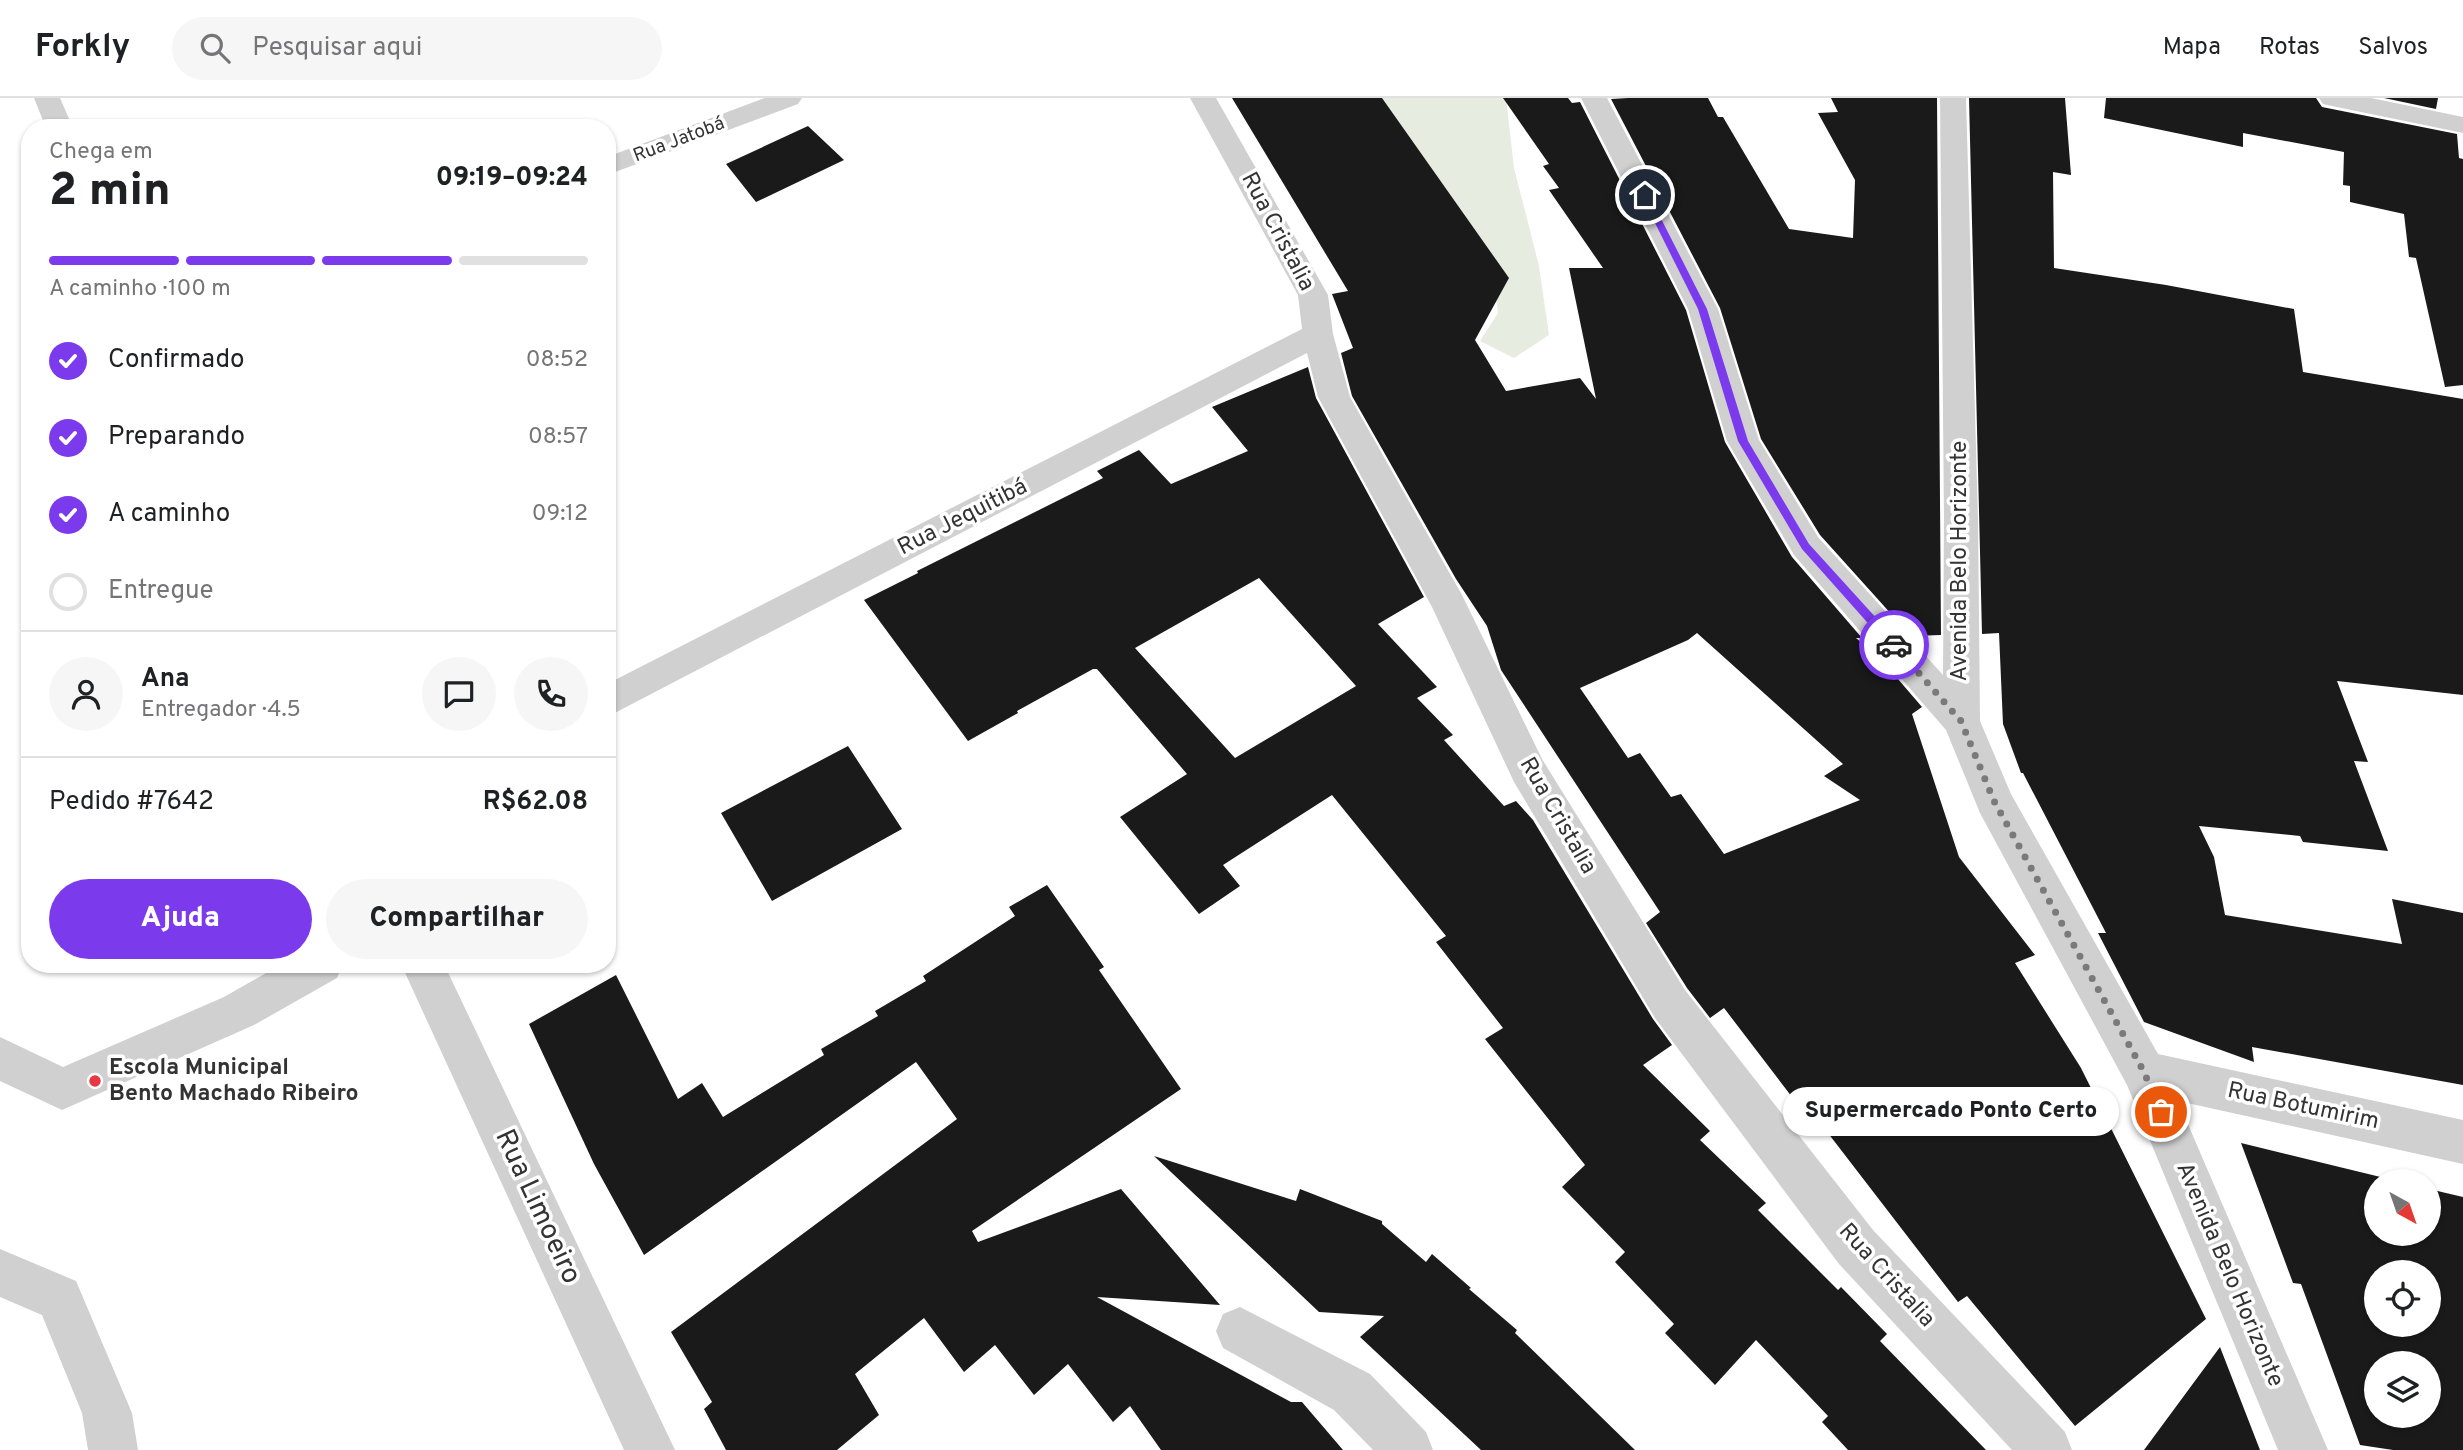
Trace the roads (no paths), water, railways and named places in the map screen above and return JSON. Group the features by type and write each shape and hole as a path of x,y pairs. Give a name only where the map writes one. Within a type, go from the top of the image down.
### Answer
{"street":[{"path":"47,98 56,119"},
{"name":"Rua Jatobá","path":"616,164 789,98"},
{"name":"Rua Cristalia","path":"1203,98 1313,295 1318,334 1334,397 1449,605 1528,770 1670,1004 1856,1247 2047,1450"},
{"path":"1594,98 1703,309 1743,441 1806,546 1961,721"},
{"name":"Avenida Belo Horizonte","path":"1953,98 1961,519 1961,721 1994,801 2144,1072 2303,1450"},
{"path":"2332,98 2463,125"},
{"name":"Rua Jequitibá","path":"616,697 1318,334"},
{"path":"0,1058 62,1089 239,1010 306,973"},
{"name":"Rua Limoeiro","path":"426,973 650,1450"},
{"name":"Rua Botumirim","path":"2144,1072 2463,1142"},
{"path":"0,1273 59,1298 107,1413 113,1450"},
{"path":"1240,1331 1352,1392 1408,1450"}],"place":[{"name":"Escola Municipal Bento Machado Ribeiro","path":"95,1081"},
{"name":"Supermercado Ponto Certo","path":"2161,1112"}]}
